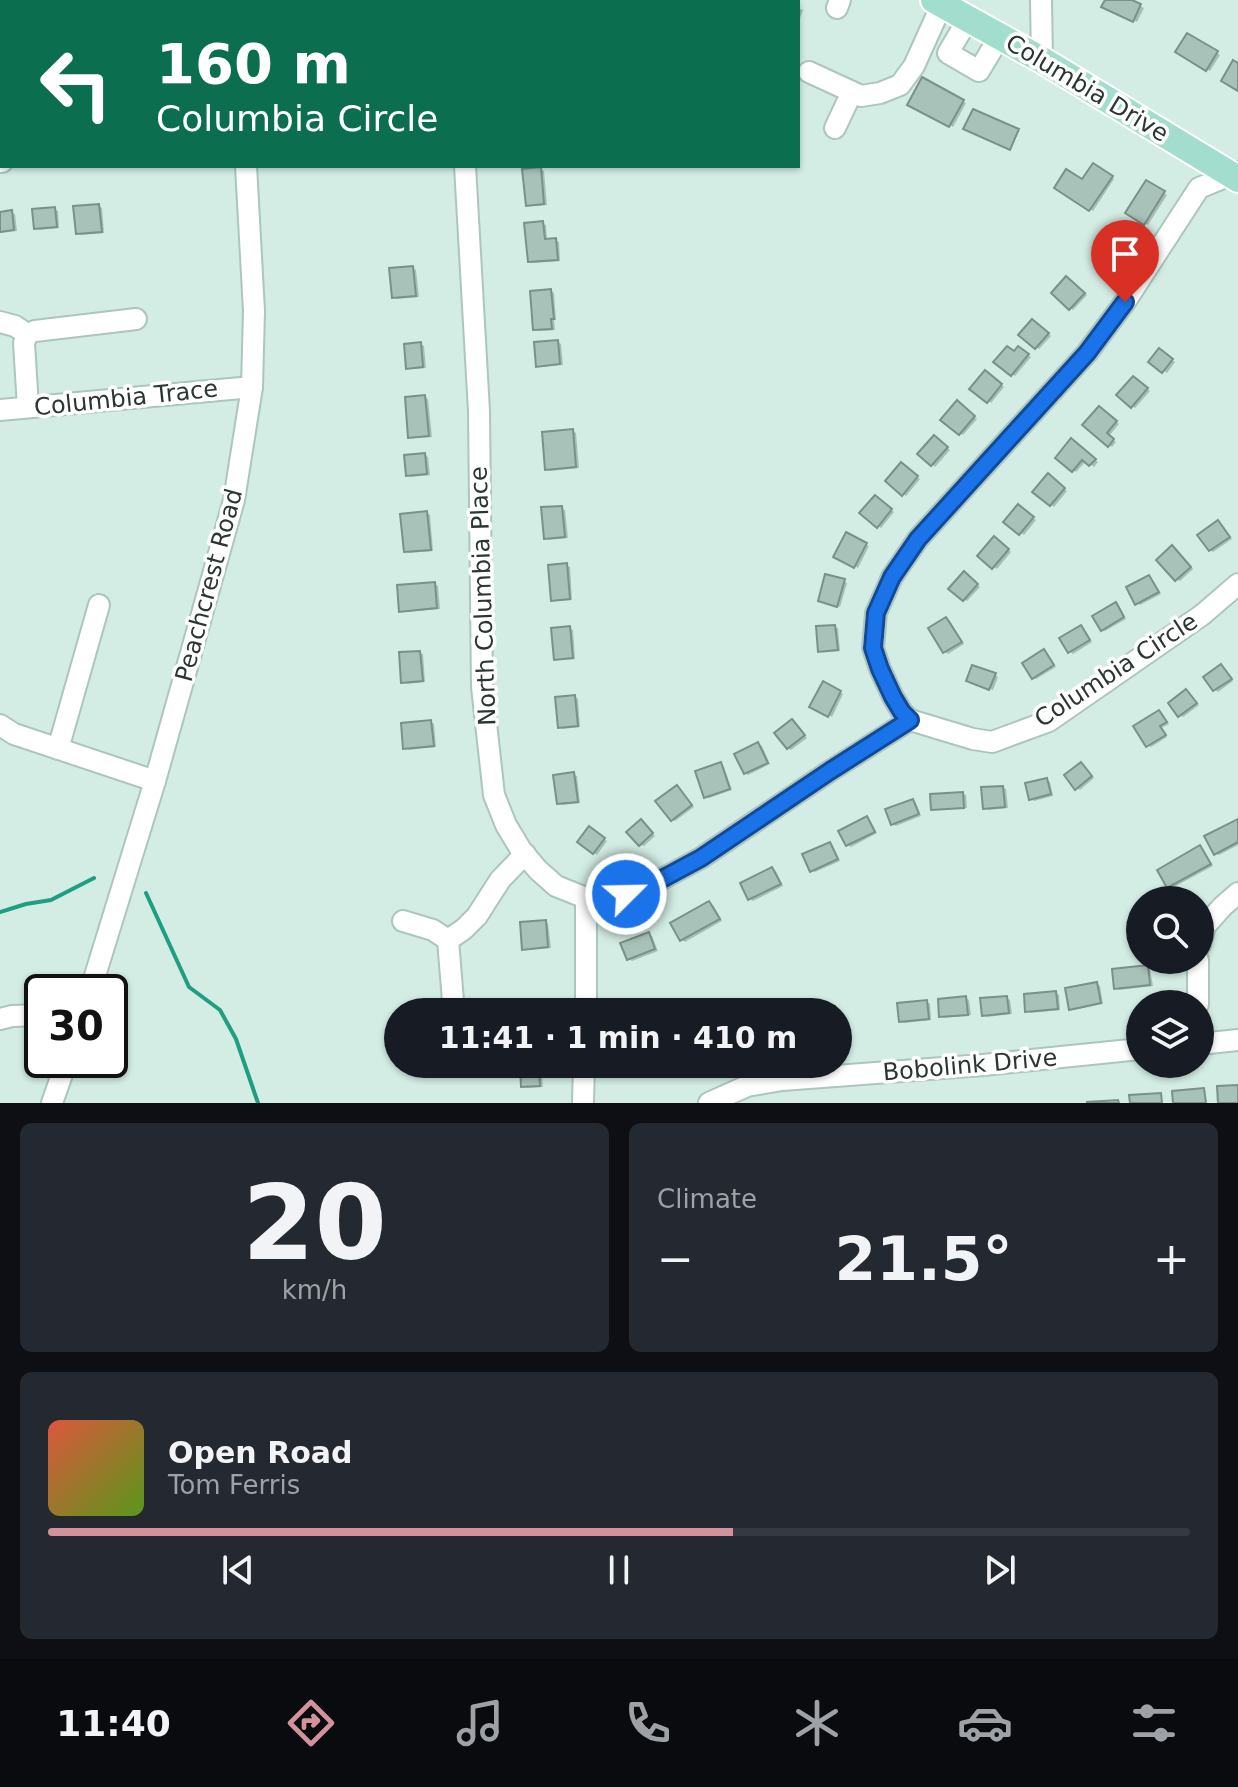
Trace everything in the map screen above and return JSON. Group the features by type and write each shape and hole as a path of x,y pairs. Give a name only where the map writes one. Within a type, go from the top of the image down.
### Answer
{"main road":[{"name":"Columbia Drive","path":"938,2 1236,175"}],"street":[{"path":"1041,0 1042,60"},
{"path":"809,72 861,96 900,85 914,66 938,2"},
{"path":"968,19 948,53 979,71 1000,36"},
{"path":"835,128 852,92"},
{"name":"Peachcrest Road","path":"96,974 155,781 234,500 252,387 254,311 246,168"},
{"name":"North Columbia Place","path":"465,168 479,411 482,687 494,795 506,825 538,870 556,886 586,898"},
{"path":"586,998 586,898 601,901 626,894 701,858 910,720 893,697 873,648 876,613 892,577 918,539 1087,353 1125,302 1199,188 1236,175"},
{"path":"27,334 136,319"},
{"path":"0,322 15,326 27,334"},
{"path":"27,334 24,343 28,407"},
{"name":"Columbia Trace","path":"0,410 252,387"},
{"name":"Columbia Circle","path":"910,720 992,742 1049,721 1202,615 1238,584"},
{"path":"58,749 99,605"},
{"path":"0,725 14,734 155,781"},
{"path":"448,940 477,916 500,880 525,854"},
{"path":"1214,916 1238,893"},
{"path":"403,921 433,930 448,940"},
{"path":"448,940 453,998"},
{"path":"0,1019 24,1016"},
{"path":"1214,1043 1238,1040"},
{"name":"Bobolink Drive","path":"709,1103 747,1086 782,1080 1126,1050"},
{"path":"52,1103 61,1078"},
{"path":"583,1103 584,1078"}],"building":[{"path":"1105,0 1132,0 1141,4 1133,22 1101,7"},
{"path":"1187,33 1218,51 1206,71 1175,52"},
{"path":"1233,60 1238,63 1238,91 1221,81"},
{"path":"922,77 964,100 949,127 907,105"},
{"path":"973,109 1019,129 1010,150 963,129"},
{"path":"1093,163 1113,176 1089,211 1054,188 1066,169 1082,179"},
{"path":"541,168 544,204 526,206 522,169"},
{"path":"1146,180 1165,191 1144,225 1125,213"},
{"path":"99,204 102,232 76,234 73,206"},
{"path":"55,207 57,227 34,229 32,209"},
{"path":"12,210 14,230 0,232 0,212"},
{"path":"543,221 545,239 556,238 558,260 528,262 524,223"},
{"path":"413,266 416,296 392,298 389,268"},
{"path":"1066,276 1085,293 1069,310 1051,293"},
{"path":"551,289 552,329 533,330 530,291"},
{"path":"1032,319 1049,333 1035,349 1018,335"},
{"path":"558,340 560,364 536,367 534,342"},
{"path":"421,342 423,367 406,369 404,344"},
{"path":"1007,346 1014,351 1018,346 1029,354 1011,376 993,362"},
{"path":"1159,348 1173,359 1162,373 1148,362"},
{"path":"985,370 1002,384 987,403 969,389"},
{"path":"1133,376 1148,388 1131,408 1116,395"},
{"path":"425,395 429,436 408,438 405,397"},
{"path":"957,400 975,416 959,435 940,420"},
{"path":"1099,406 1117,421 1107,433 1114,439 1108,447 1082,425"},
{"path":"573,429 576,467 545,470 542,432"},
{"path":"934,435 948,447 931,466 917,454"},
{"path":"1071,438 1096,459 1089,466 1082,460 1072,472 1055,458"},
{"path":"425,453 427,474 406,476 404,455"},
{"path":"901,462 918,476 902,496 885,481"},
{"path":"1048,473 1065,488 1050,506 1032,492"},
{"path":"875,495 892,509 877,528 859,513"},
{"path":"1018,504 1034,517 1019,535 1003,522"},
{"path":"562,506 565,537 544,539 541,507"},
{"path":"427,511 431,550 404,552 400,514"},
{"path":"1218,520 1230,537 1209,551 1197,535"},
{"path":"846,532 867,543 854,568 833,557"},
{"path":"994,536 1009,549 992,569 977,556"},
{"path":"1172,545 1191,567 1175,581 1156,560"},
{"path":"567,563 570,599 551,601 548,565"},
{"path":"964,571 978,584 963,601 948,589"},
{"path":"825,574 845,579 837,607 818,601"},
{"path":"1149,575 1159,592 1135,605 1126,587"},
{"path":"435,582 437,608 399,612 397,585"},
{"path":"1116,602 1124,617 1101,631 1092,616"},
{"path":"946,617 962,642 943,653 928,628"},
{"path":"835,625 838,650 818,652 816,626"},
{"path":"1081,625 1090,640 1068,653 1059,638"},
{"path":"570,626 573,658 554,660 551,628"},
{"path":"1044,649 1054,665 1032,679 1022,663"},
{"path":"420,651 423,681 401,683 399,652"},
{"path":"1221,664 1232,679 1213,691 1203,677"},
{"path":"972,665 996,673 989,690 966,681"},
{"path":"823,681 841,691 828,717 809,707"},
{"path":"1186,689 1197,703 1178,717 1168,703"},
{"path":"575,695 578,726 558,728 555,697"},
{"path":"1159,710 1167,722 1160,726 1166,735 1146,747 1133,726"},
{"path":"792,719 805,735 787,749 774,733"},
{"path":"431,720 434,746 403,749 401,723"},
{"path":"758,742 768,763 744,774 734,754"},
{"path":"721,762 730,789 704,798 695,771"},
{"path":"1081,762 1092,776 1075,790 1064,775"},
{"path":"574,772 578,802 557,804 553,775"},
{"path":"1047,778 1051,794 1029,800 1025,783"},
{"path":"677,785 692,805 671,821 655,801"},
{"path":"1003,786 1005,807 983,809 981,787"},
{"path":"963,792 964,808 931,810 930,794"},
{"path":"913,799 919,814 891,825 885,809"},
{"path":"867,816 875,832 846,846 838,831"},
{"path":"641,819 653,833 639,846 626,832"},
{"path":"1238,819 1238,842 1214,855 1204,836"},
{"path":"589,826 605,838 593,854 577,842"},
{"path":"830,842 838,859 810,872 802,854"},
{"path":"1200,845 1211,864 1171,886 1166,886 1157,870"},
{"path":"772,867 781,884 748,900 740,883"},
{"path":"709,901 720,919 680,941 670,923"},
{"path":"546,920 548,947 522,950 520,922"},
{"path":"649,932 655,949 627,960 620,943"},
{"path":"1126,967 1126,974 1149,974 1150,985 1114,989 1112,969"},
{"path":"1097,982 1101,1003 1069,1010 1065,988"},
{"path":"1056,991 1058,1009 1025,1012 1024,994"},
{"path":"966,996 968,1015 939,1017 938,999"},
{"path":"1007,996 1009,1013 982,1016 980,998"},
{"path":"927,1000 929,1019 899,1022 897,1003"},
{"path":"521,1078 540,1078 540,1086 521,1087"},
{"path":"1238,1085 1238,1103 1218,1103 1217,1086"},
{"path":"1204,1088 1206,1103 1173,1103 1172,1091"},
{"path":"1161,1093 1162,1103 1130,1103 1129,1095"},
{"path":"1118,1100 1119,1103 1087,1103 1087,1102"}],"waterway":[{"path":"0,912 51,900 94,878"},
{"path":"146,893 189,987 220,1010 236,1039 258,1103"}],"route":[{"path":"626,894 701,858 910,720 893,697 873,648 876,613 892,577 918,539 1087,353 1125,302"}]}
